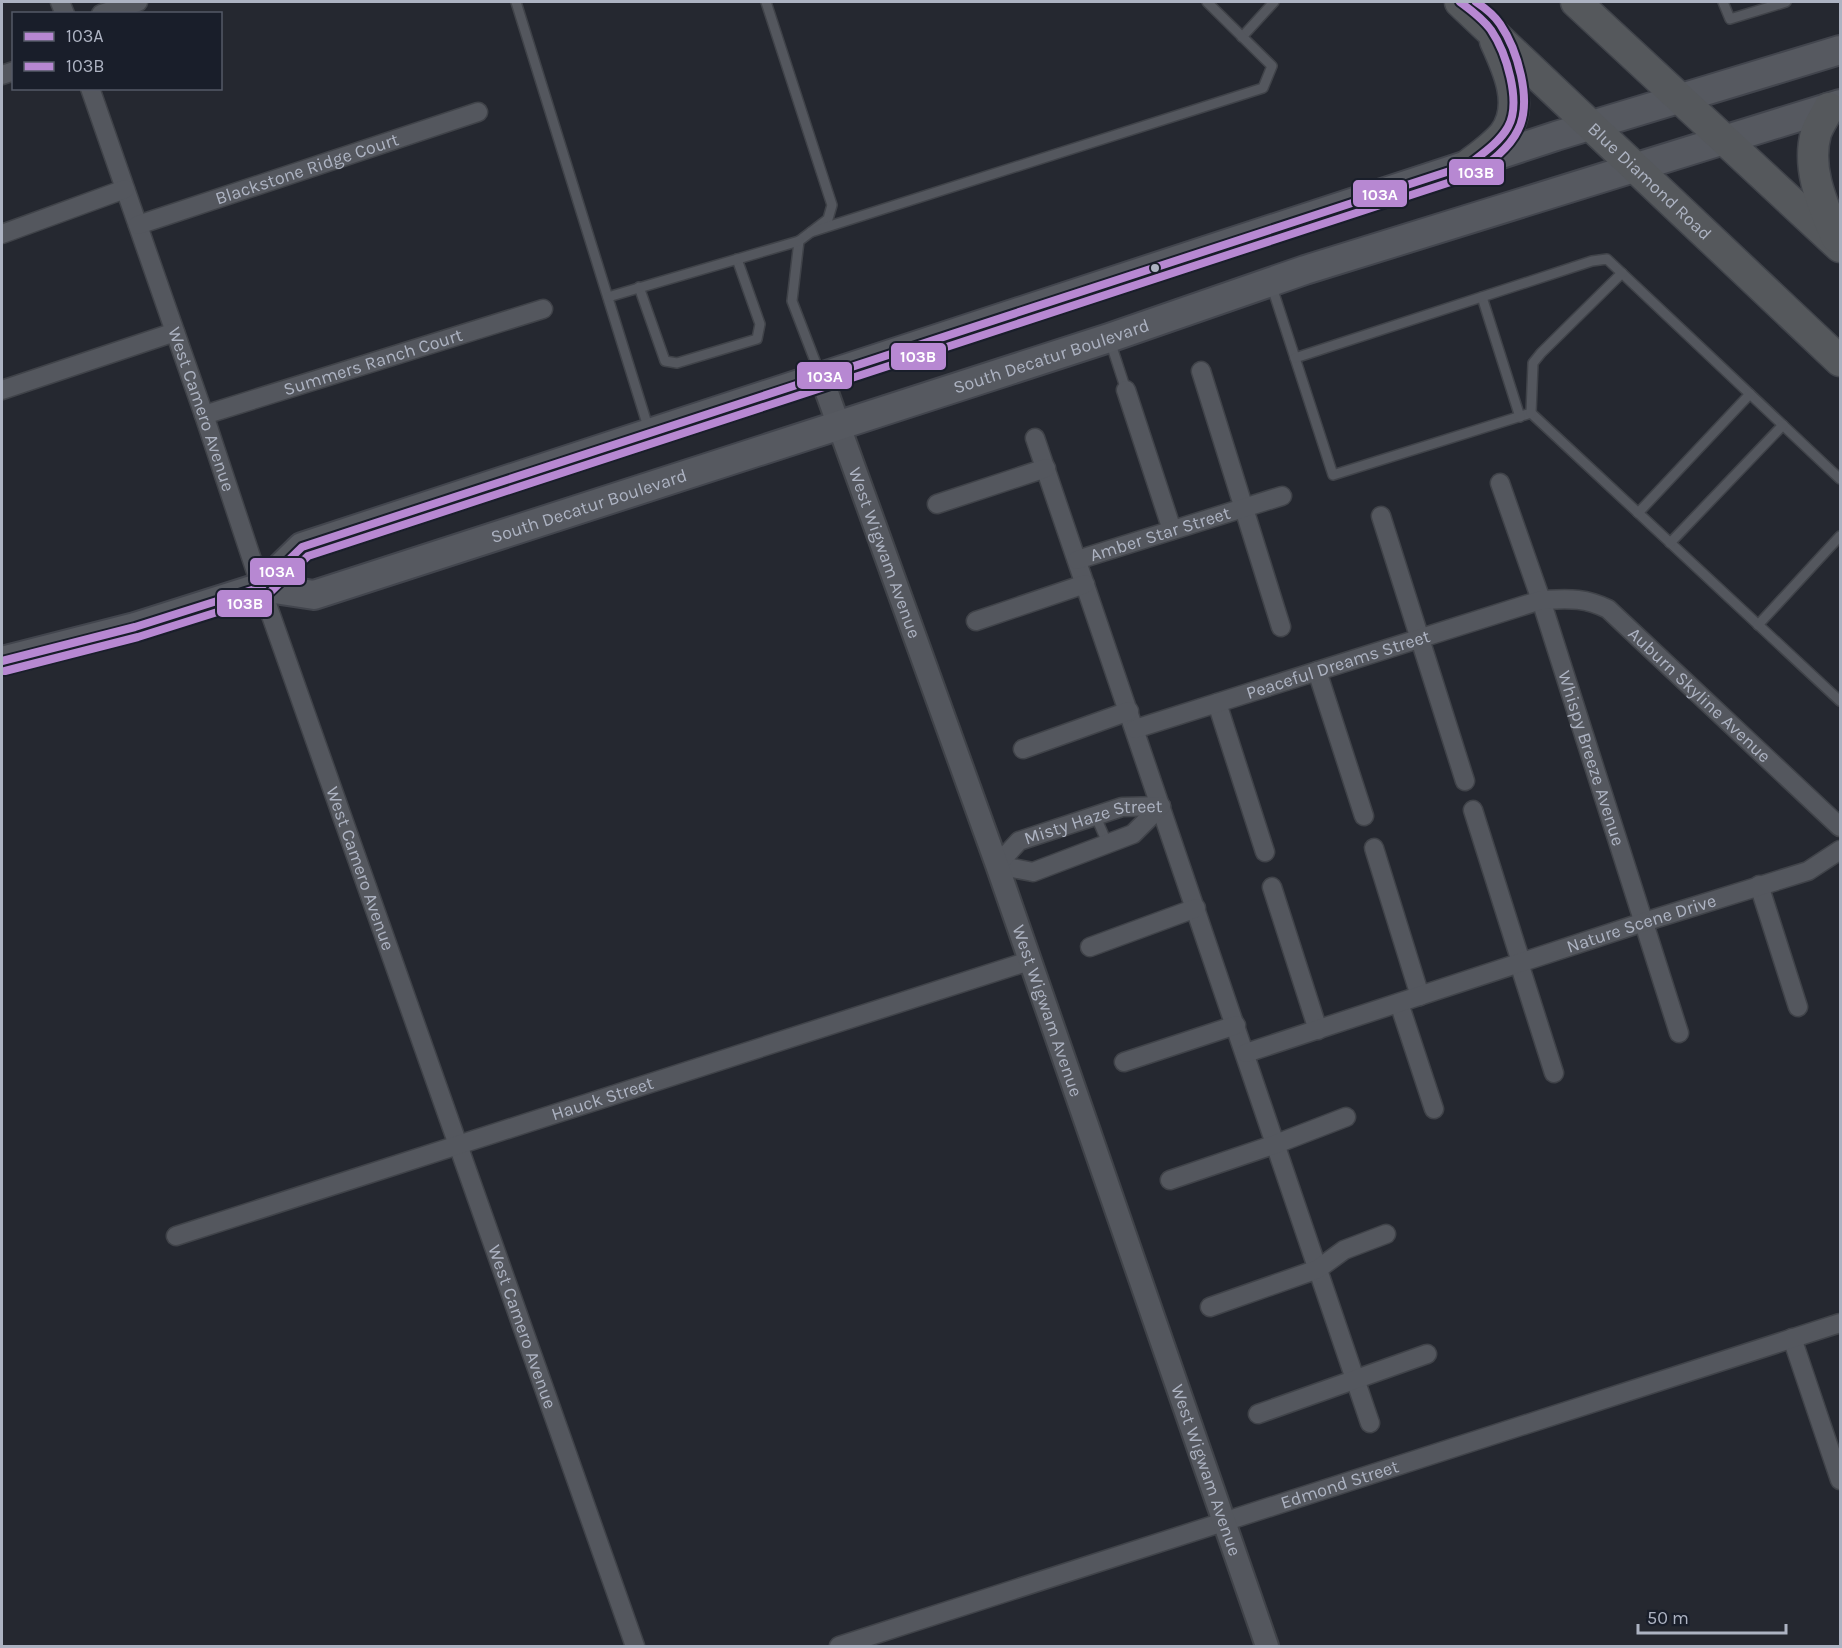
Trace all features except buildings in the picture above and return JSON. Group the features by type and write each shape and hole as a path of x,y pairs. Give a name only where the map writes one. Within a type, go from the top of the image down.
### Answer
{"highway":[{"name":"Blue Diamond Road","path":"1460,2 1840,361"},
{"path":"1576,2 1840,246"},
{"path":"1468,165 1493,146 1504,133 1512,118 1513,99 1510,75 1490,30"},
{"path":"1835,106 1816,132 1814,173 1821,200 1840,246"}],"main road":[{"name":"South Decatur Boulevard","path":"261,587 302,547 1468,165 1840,50"},
{"name":"South Decatur Boulevard","path":"2,661 135,627 261,587 314,595 1109,338 1270,282 1835,106"}],"street":[{"path":"107,12 138,2"},
{"name":"West Camero Avenue","path":"91,90 204,415 261,587 635,1647"},
{"name":"Blackstone Ridge Court","path":"138,225 478,112"},
{"path":"2,234 125,189"},
{"name":"Summers Ranch Court","path":"204,415 543,309"},
{"path":"2,390 175,332"},
{"name":"Amber Star Street","path":"1201,371 1281,627"},
{"name":"West Wigwam Avenue","path":"821,376 998,865 1029,961 1267,1647"},
{"path":"1126,390 1172,530"},
{"path":"1035,438 1370,1423"},
{"path":"937,504 1046,468"},
{"name":"Whispy Breeze Avenue","path":"1500,483 1541,600 1679,1033"},
{"name":"Amber Star Street","path":"1077,560 1282,496"},
{"path":"1381,516 1465,781"},
{"path":"976,621 1086,584"},
{"name":"Peaceful Dreams Street","path":"1135,729 1541,600"},
{"name":"Auburn Skyline Avenue","path":"1541,600 1591,601 1608,609 1840,826"},
{"path":"1317,671 1364,816"},
{"path":"1217,703 1265,852"},
{"path":"1023,749 1129,711"},
{"name":"Misty Haze Street","path":"1161,806 1133,834 1033,872 998,865 1019,841 1122,807 1161,806"},
{"path":"1473,810 1554,1073"},
{"path":"1374,848 1420,996"},
{"name":"Nature Scene Drive","path":"1246,1053 1644,922 1808,871 1840,850"},
{"path":"1760,885 1798,1006"},
{"path":"1272,887 1318,1030"},
{"path":"1090,947 1196,908"},
{"name":"Hauck Street","path":"176,1236 1029,961"},
{"path":"1399,1003 1434,1109"},
{"path":"1124,1062 1236,1025"},
{"path":"1170,1180 1276,1144 1346,1117"},
{"path":"1210,1307 1318,1269 1344,1250 1386,1234"},
{"name":"Edmond Street","path":"839,1647 1840,1323"},
{"path":"1792,1338 1840,1480"},
{"path":"1258,1414 1427,1354"}],"lane":[{"path":"516,2 650,432"},
{"path":"608,297 799,241 828,219 832,205 766,2"},
{"path":"811,232 1263,88 1272,66 1207,2"},
{"path":"1216,10 1223,2"},
{"path":"1242,37 1274,2"},
{"path":"1723,2 1730,19 1786,2"},
{"path":"799,241 792,301 821,376"},
{"path":"639,287 665,361 677,363 757,339 760,324 737,259"},
{"path":"1295,358 1592,261 1607,259 1840,479"},
{"path":"1622,273 1533,363 1531,413 1840,701"},
{"path":"1270,282 1333,475 1531,413"},
{"path":"1482,297 1520,417"},
{"path":"1109,338 1126,390"},
{"path":"1638,513 1750,394"},
{"path":"1670,543 1782,424"},
{"path":"1758,625 1840,536"},
{"path":"1096,817 1108,844"}],"transit line":[{"name":"103A","path":"2,661 135,627 261,587 302,547 1468,165 1495,143 1508,127 1512,117 1513,91 1507,64 1497,39 1484,22 1460,2"},
{"name":"103B","path":"5,671 138,637 265,597 308,556 1472,175 1492,160 1514,137 1522,118 1524,105 1521,76 1512,47 1500,24 1476,2"}]}
